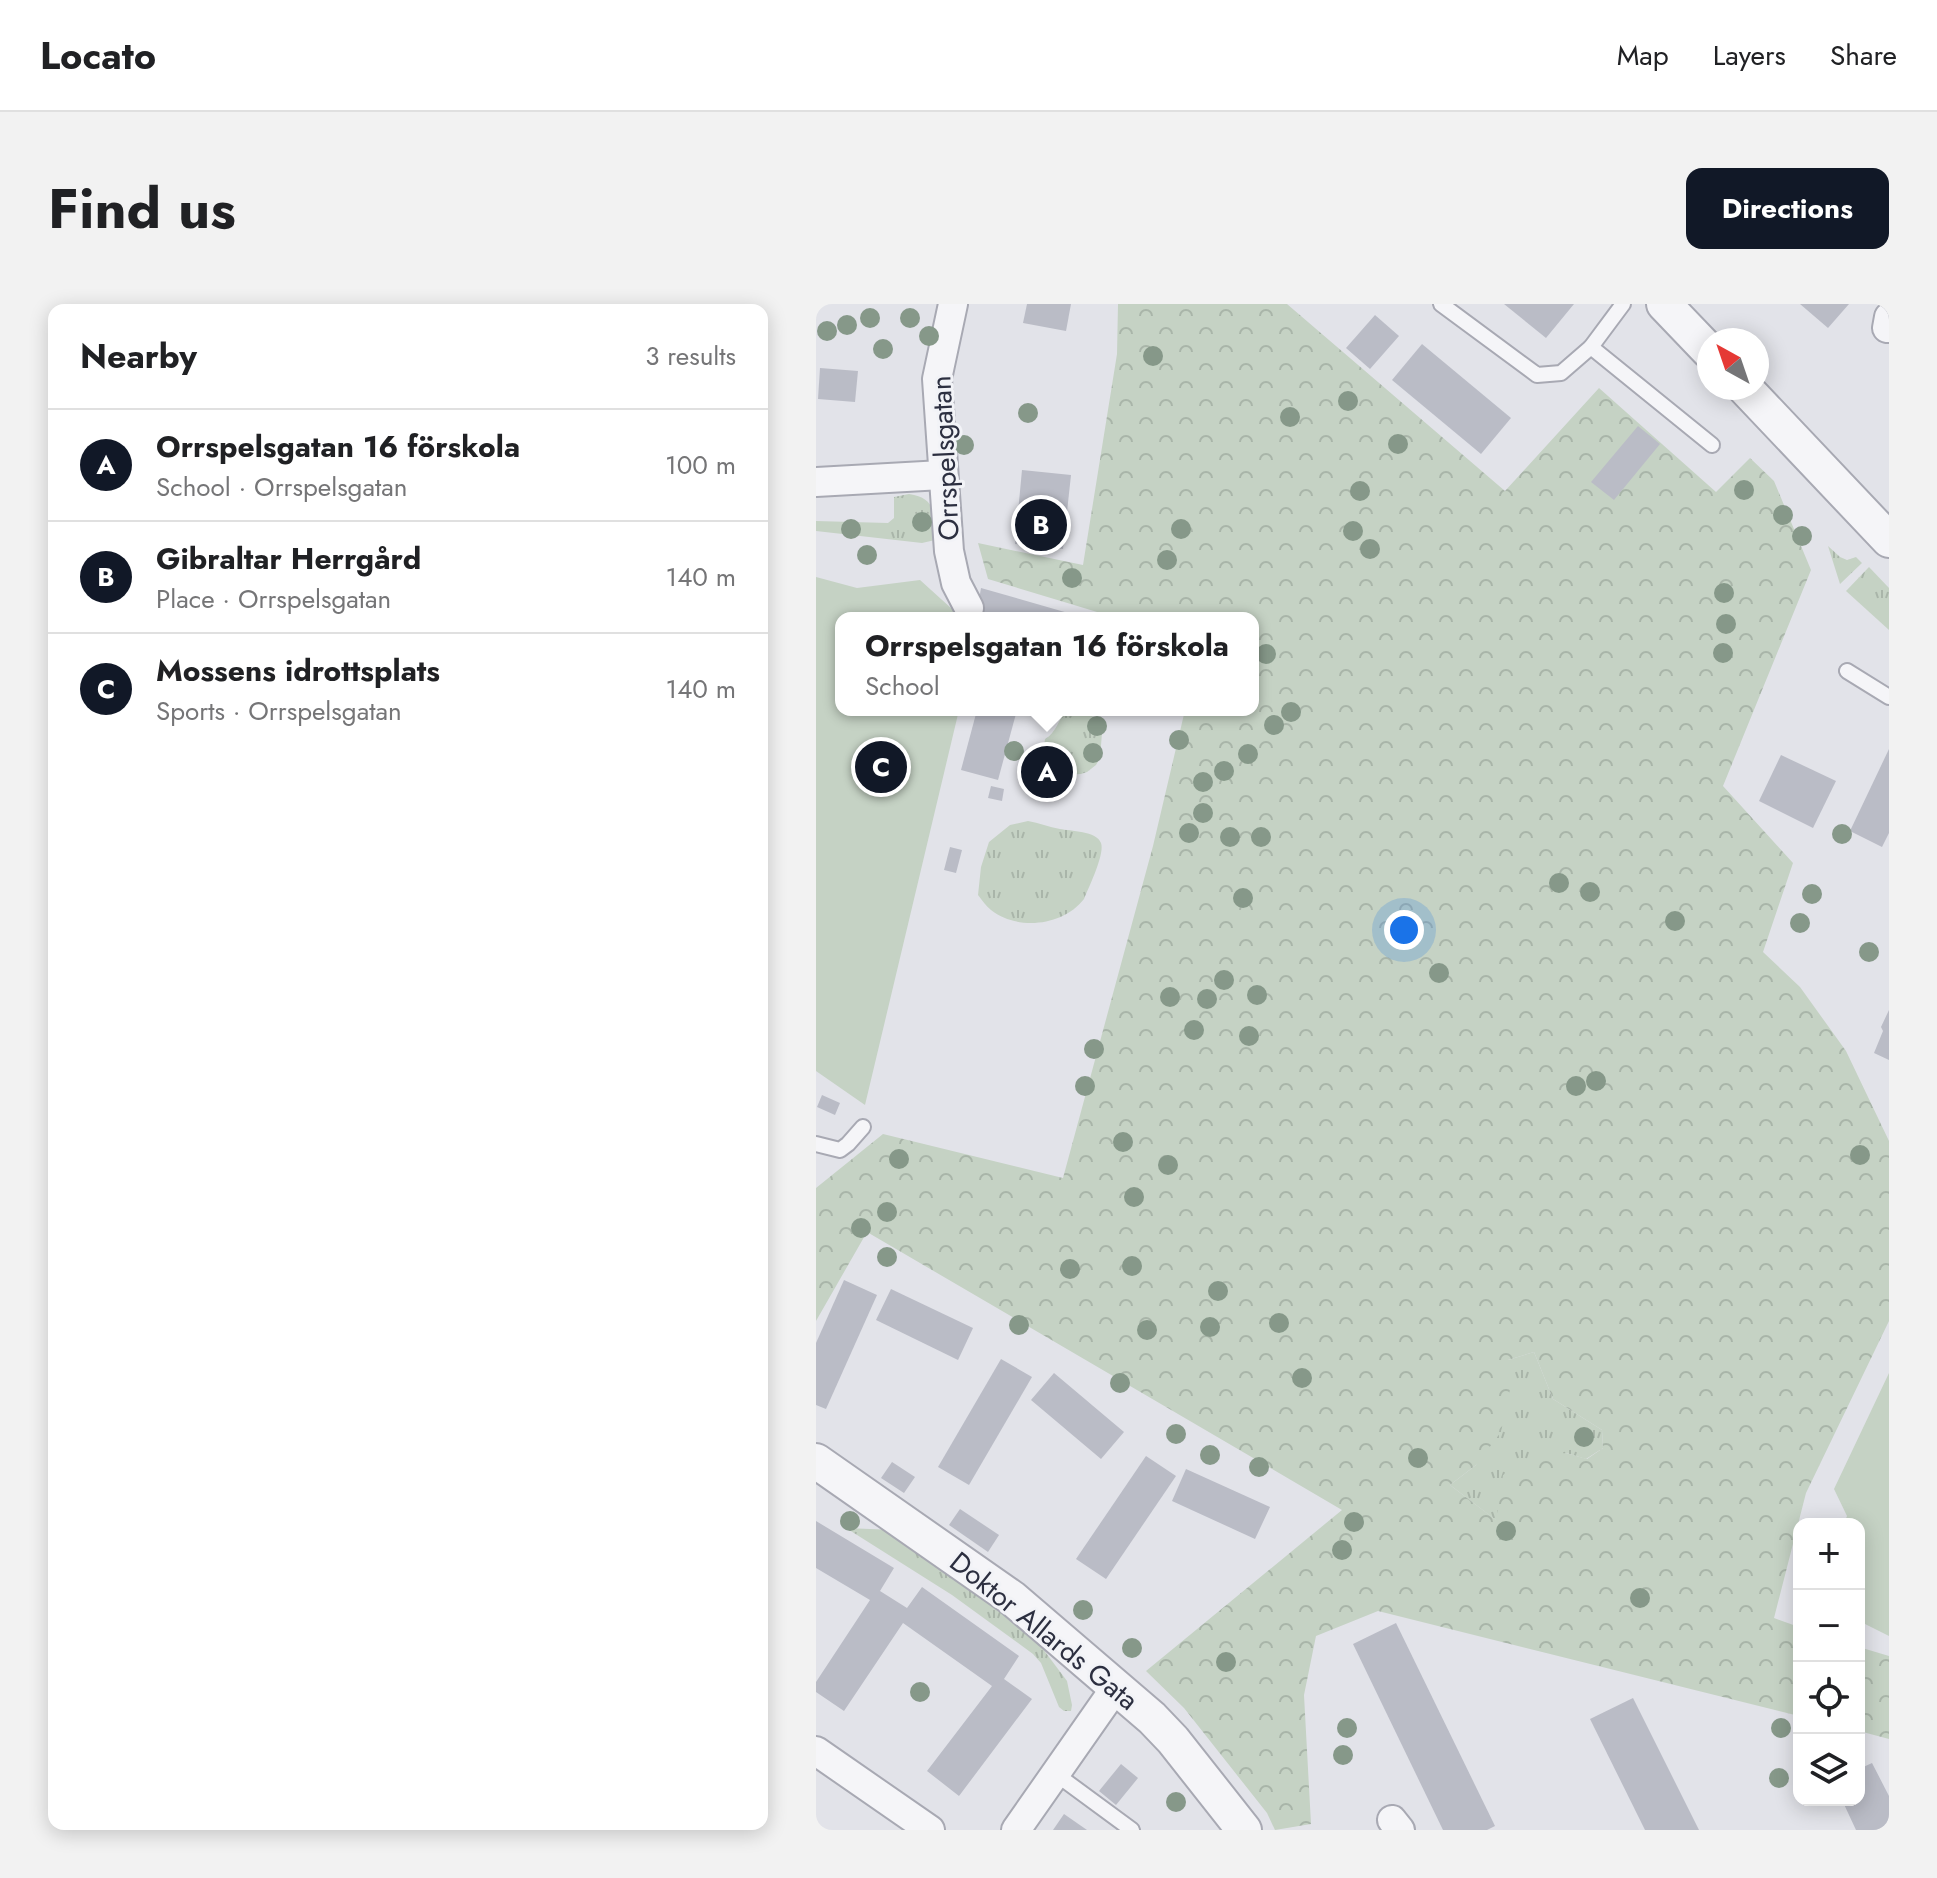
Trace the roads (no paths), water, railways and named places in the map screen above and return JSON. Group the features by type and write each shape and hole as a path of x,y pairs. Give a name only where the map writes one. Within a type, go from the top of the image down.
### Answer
{"street":[{"name":"Orrspelsgatan","path":"953,304 937,379 942,475 949,551 956,583 969,608"},
{"path":"1664,304 1697,338"},
{"path":"1756,400 1889,540"},
{"path":"816,482 942,475"},
{"name":"Doktor Allards Gata","path":"816,1461 1012,1598 1116,1687 1173,1740 1244,1830"},
{"path":"1016,1830 1116,1687"},
{"path":"816,1751 930,1830"}],"lane":[{"path":"1441,304 1537,375 1561,373 1591,347 1623,304"},
{"path":"1591,347 1712,445"},
{"path":"1847,671 1889,697"},
{"path":"816,1144 840,1150 863,1127"},
{"path":"1056,1774 1132,1830"}],"place":[{"name":"Gibraltar Herrgård","path":"1041,525"},
{"name":"Mossens idrottsplats","path":"881,767"},
{"name":"Orrspelsgatan 16 förskola","path":"1047,772"}]}
